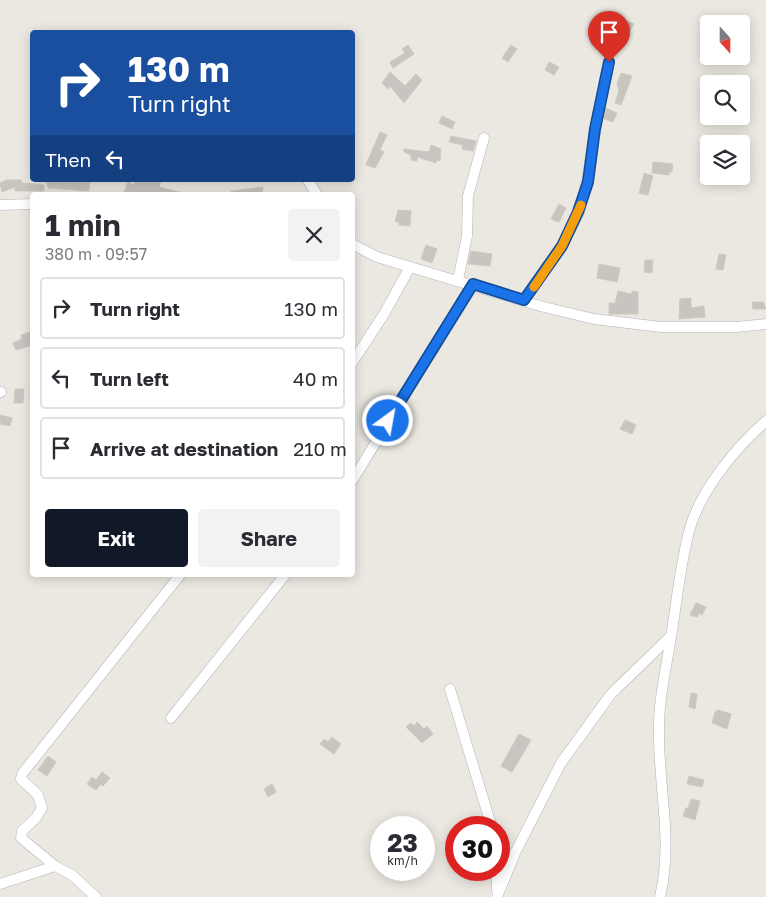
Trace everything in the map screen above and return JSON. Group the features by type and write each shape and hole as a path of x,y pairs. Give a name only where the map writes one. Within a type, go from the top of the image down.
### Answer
{"street":[{"path":"524,300 562,246 578,212 588,182 595,129 609,62"},
{"path":"458,280 467,236 468,196 484,138"},
{"path":"0,205 30,204"},
{"path":"355,246 377,257 570,314 618,323 695,328 766,324"},
{"path":"355,358 384,314 410,267"},
{"path":"355,476 380,432 473,284"},
{"path":"660,897 668,849 658,734 660,706 690,527 702,499 724,466 766,421"},
{"path":"96,897 72,875 54,866 21,838 22,831 36,818 42,808 38,795 21,779 22,774 178,577"},
{"path":"171,718 283,577"},
{"path":"497,896 514,854 562,763 611,694 671,636"},
{"path":"450,689 488,816"},
{"path":"0,884 54,866"},
{"path":"497,881 497,896"}],"building":[{"path":"627,21 634,24 626,36 620,33"},
{"path":"598,23 603,26 597,40 591,37"},
{"path":"408,45 414,54 393,68 390,62 405,53 402,49"},
{"path":"511,45 517,49 508,62 502,58"},
{"path":"549,62 559,67 554,75 545,70"},
{"path":"390,72 405,86 416,74 422,80 404,103 390,86 388,89 382,83"},
{"path":"621,73 632,76 621,105 615,103 619,90 617,84"},
{"path":"606,108 617,113 613,122 604,119"},
{"path":"442,116 455,122 452,129 439,123"},
{"path":"380,132 387,135 380,150 384,152 375,168 366,165"},
{"path":"451,136 476,141 473,151 462,149 463,145 449,142"},
{"path":"431,145 441,149 440,161 437,160 436,163 417,157 417,161 411,160 411,155 404,152 404,149 429,152"},
{"path":"653,162 673,164 672,172 669,172 669,175 652,173"},
{"path":"644,173 653,176 648,195 639,193"},
{"path":"6,180 21,180 22,183 44,185 44,191 15,191 15,187 2,192 0,183"},
{"path":"46,182 90,182 89,191 48,188"},
{"path":"128,182 134,185 135,182 160,182 159,187 179,192 124,192"},
{"path":"263,187 262,192 231,191"},
{"path":"559,204 566,208 559,222 551,219"},
{"path":"398,210 411,211 410,226 399,225 399,222 395,222"},
{"path":"426,245 437,249 432,263 421,259"},
{"path":"471,251 492,254 490,266 468,264"},
{"path":"719,254 726,255 723,270 716,269"},
{"path":"645,260 653,260 652,273 644,272"},
{"path":"599,264 620,268 617,282 597,278"},
{"path":"618,291 632,294 632,291 638,292 638,314 609,314 609,303 615,303"},
{"path":"691,298 691,308 704,306 705,317 679,319 680,299"},
{"path":"752,302 763,302 766,309 753,309"},
{"path":"30,332 30,346 16,350 13,343 22,339 21,335"},
{"path":"15,389 24,389 23,403 14,403"},
{"path":"0,415 12,418 10,426 0,424"},
{"path":"625,420 636,425 632,434 620,429"},
{"path":"696,603 706,607 702,615 699,613 697,617 690,615"},
{"path":"691,693 697,694 695,709 689,707"},
{"path":"718,710 731,714 727,729 712,723 715,712"},
{"path":"417,722 424,729 427,726 433,734 422,743 406,727 411,723 414,726"},
{"path":"519,734 531,740 512,772 501,766"},
{"path":"332,737 341,744 334,754 320,744 324,739 328,742"},
{"path":"48,756 56,762 47,776 38,770"},
{"path":"102,772 110,778 103,786 101,784 96,790 87,784 92,777 96,780"},
{"path":"689,776 704,780 702,787 687,784"},
{"path":"272,784 276,792 268,797 264,789"},
{"path":"691,799 700,801 695,820 683,816"}],"slow traffic":[{"path":"534,287 568,236 581,205"}],"route":[{"path":"388,421 473,284 524,300 562,246 578,212 588,182 595,129 609,62"}]}
